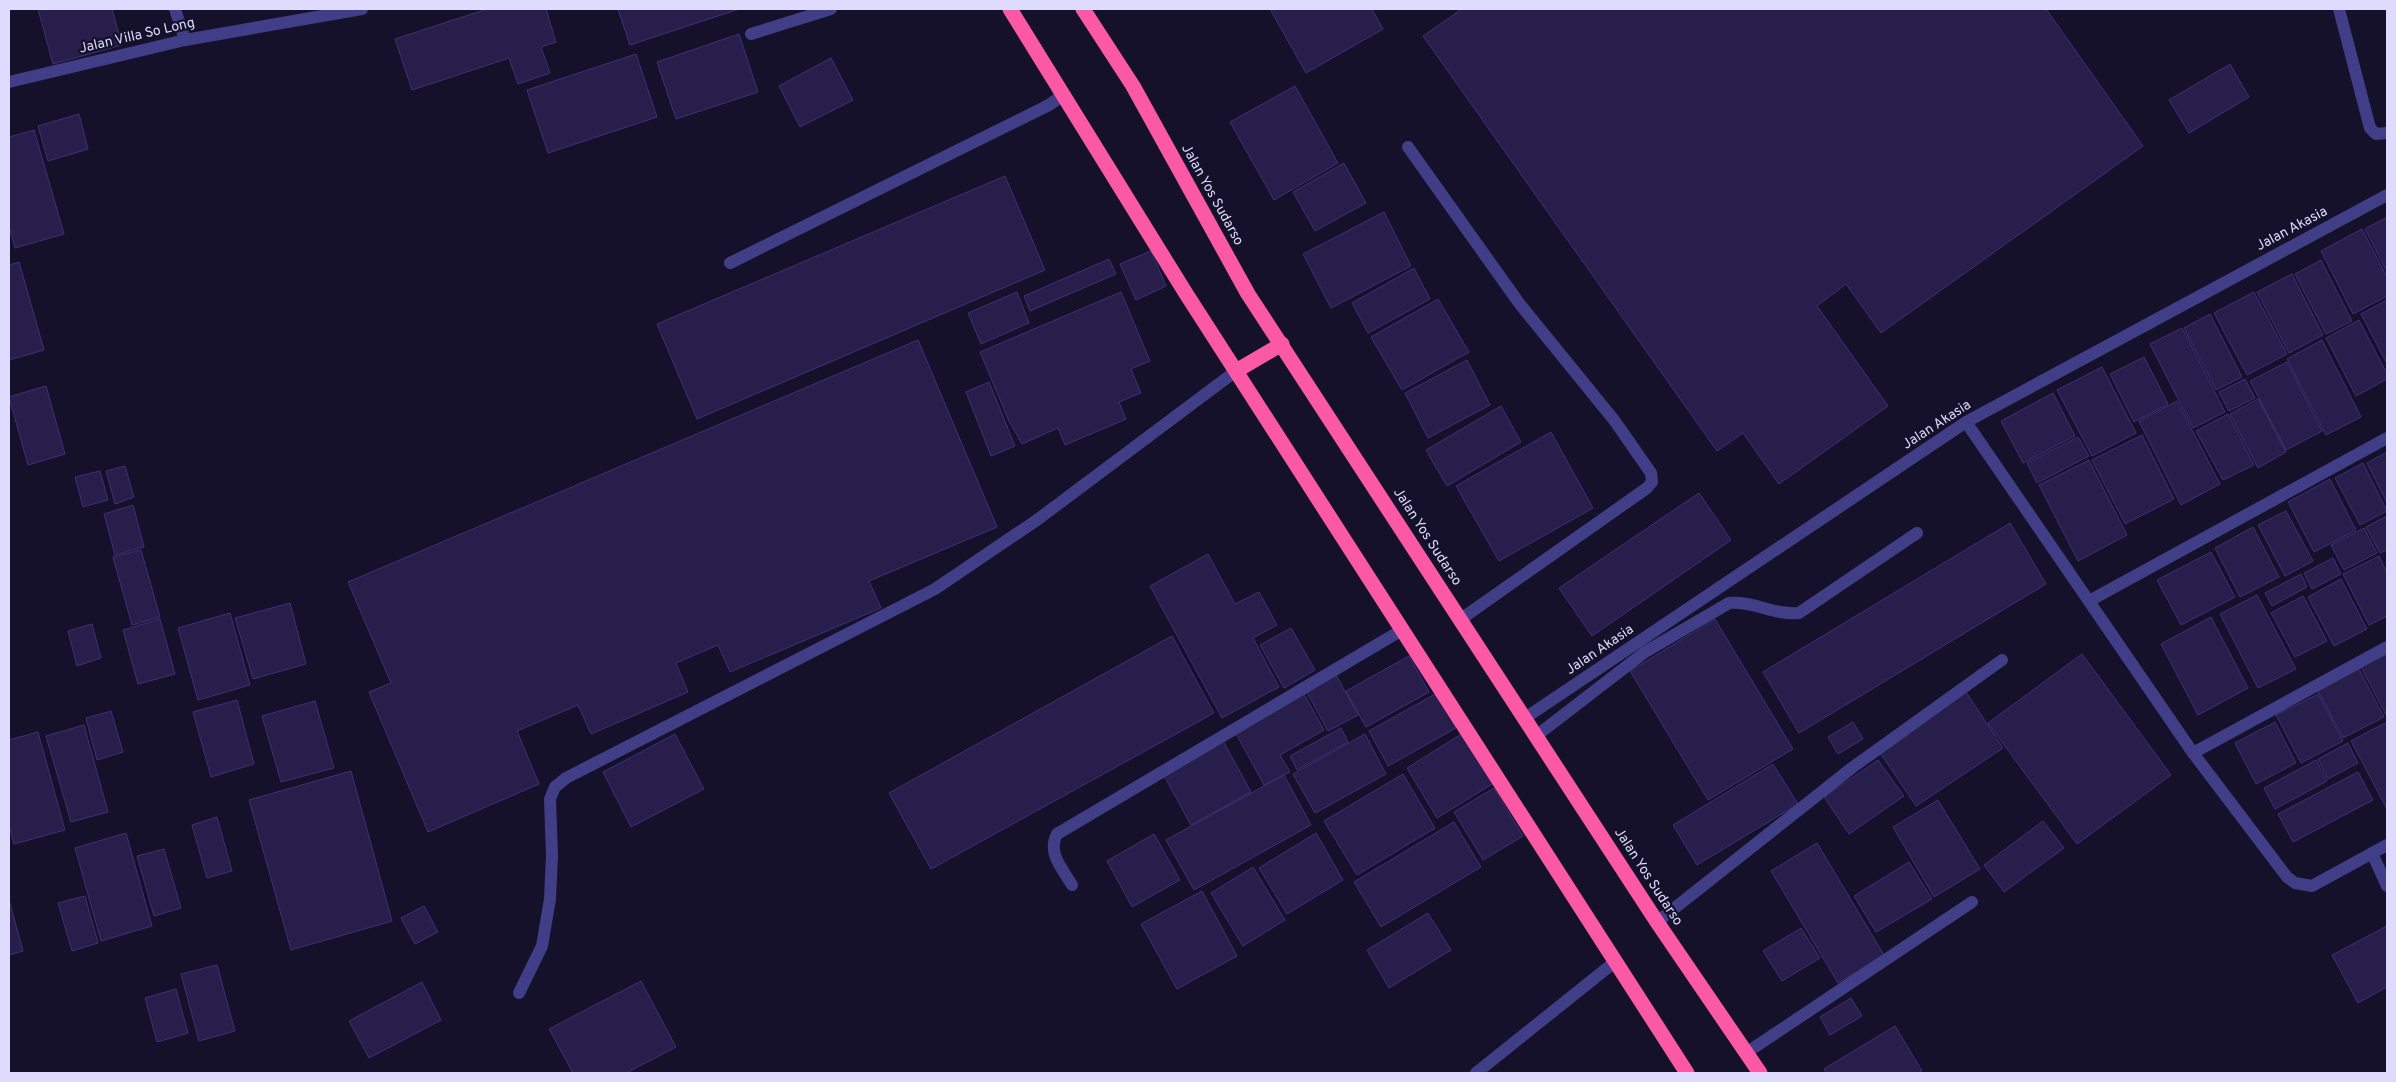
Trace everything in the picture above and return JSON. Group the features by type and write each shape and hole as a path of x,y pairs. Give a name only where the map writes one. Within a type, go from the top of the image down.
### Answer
{"highway":[{"path":"1010,9 1236,371 1687,1073"},
{"name":"Jalan Yos Sudarso","path":"1083,9 1133,86 1248,294 1657,922 1760,1073"},
{"path":"1236,371 1282,344"}],"street":[{"path":"175,9 185,40"},
{"name":"Jalan Villa So Long","path":"9,82 185,40 362,9"},
{"path":"751,34 831,9"},
{"path":"2339,9 2370,128 2376,134 2387,134"},
{"path":"730,263 1049,105 1063,95"},
{"path":"1408,147 1520,303 1614,420 1651,473 1652,482 1647,488 1461,619"},
{"name":"Jalan Akasia","path":"1525,718 1966,422 2387,194"},
{"path":"519,993 542,946 550,899 552,856 550,799 555,787 566,778 935,590 1037,520 1236,371"},
{"path":"1966,422 2193,753 2287,876 2295,883 2312,886 2387,845"},
{"path":"2089,601 2387,438"},
{"path":"1536,736 1645,652 1729,603 1744,602 1786,614 1799,613 1917,533"},
{"path":"1072,885 1054,854 1053,842 1056,834 1402,630"},
{"path":"2193,753 2387,647"},
{"path":"1657,922 1853,767 2002,660"},
{"path":"2372,853 2387,886"},
{"path":"1746,1052 1972,902"},
{"path":"1476,1073 1616,961"}],"building":[{"path":"38,9 112,9 122,45 53,64"},
{"path":"487,9 546,9 556,42 541,47 550,73 518,84 509,58 412,90 395,39"},
{"path":"618,9 739,9 630,45"},
{"path":"1270,9 1372,9 1383,29 1306,73"},
{"path":"1462,9 2046,9 2143,146 1881,333 1846,284 1817,306 1888,406 1779,484 1743,433 1717,451 1423,36"},
{"path":"739,34 758,92 676,119 657,62"},
{"path":"636,54 657,117 548,153 527,90"},
{"path":"831,58 853,100 800,127 779,86"},
{"path":"2230,64 2249,97 2189,133 2169,100"},
{"path":"1295,86 1338,163 1274,200 1230,122"},
{"path":"79,114 88,149 48,161 38,126"},
{"path":"34,130 64,234 15,248 9,226 9,137"},
{"path":"1344,163 1366,203 1315,231 1293,192"},
{"path":"1005,176 1045,270 697,419 657,324"},
{"path":"1384,212 1411,266 1331,308 1303,254"},
{"path":"2387,217 2387,272 2365,229"},
{"path":"2362,229 2387,277 2387,296 2353,314 2321,251"},
{"path":"1151,251 1166,286 1136,300 1120,264"},
{"path":"1109,259 1116,274 1030,311 1024,296"},
{"path":"2321,260 2352,321 2326,334 2295,274"},
{"path":"19,262 44,350 9,360 9,265"},
{"path":"1414,268 1430,299 1368,333 1352,303"},
{"path":"2292,274 2323,335 2289,353 2257,292"},
{"path":"1017,292 1029,323 981,344 968,313"},
{"path":"1121,292 1150,361 1131,369 1141,393 1119,402 1126,419 1065,445 1058,428 1022,444 1009,421 980,352"},
{"path":"2254,292 2287,354 2247,375 2214,313"},
{"path":"1438,299 1469,352 1402,390 1371,337"},
{"path":"2387,300 2387,364 2361,314"},
{"path":"2210,314 2242,377 2216,390 2184,328"},
{"path":"2359,320 2387,374 2387,379 2356,396 2326,338"},
{"path":"2182,328 2225,412 2193,428 2150,344"},
{"path":"918,340 997,527 869,581 881,608 730,672 718,645 676,663 688,692 591,734 578,705 517,731 539,784 428,832 369,692 391,683 348,582"},
{"path":"2322,340 2361,417 2326,435 2287,359"},
{"path":"2144,357 2168,404 2134,422 2110,374"},
{"path":"1467,360 1490,405 1428,438 1405,393"},
{"path":"2287,362 2322,431 2286,450 2250,381"},
{"path":"2102,367 2136,433 2092,456 2057,390"},
{"path":"2245,379 2255,398 2229,411 2219,392"},
{"path":"989,382 1015,446 991,456 966,392"},
{"path":"46,386 65,454 28,465 9,397"},
{"path":"2053,393 2075,436 2023,463 2001,421"},
{"path":"2258,399 2286,452 2258,468 2230,414"},
{"path":"2177,401 2220,484 2181,505 2139,421"},
{"path":"1501,406 1521,442 1447,486 1426,450"},
{"path":"2228,414 2254,465 2223,480 2196,431"},
{"path":"1551,432 1593,508 1499,561 1456,486"},
{"path":"2142,435 2174,499 2125,524 2092,460"},
{"path":"2078,437 2089,456 2037,483 2027,463"},
{"path":"2387,452 2387,503 2367,463"},
{"path":"2089,460 2127,535 2078,561 2039,485"},
{"path":"2363,463 2387,511 2360,525 2335,478"},
{"path":"125,466 134,497 115,504 106,471"},
{"path":"100,471 108,500 83,507 75,477"},
{"path":"2330,479 2356,530 2314,552 2288,502"},
{"path":"1699,493 1731,540 1592,636 1559,588"},
{"path":"133,505 144,547 115,555 104,514"},
{"path":"2286,511 2313,561 2285,576 2258,525"},
{"path":"2387,516 2387,550 2380,553 2366,527"},
{"path":"2010,523 2046,584 1799,733 1763,672"},
{"path":"2253,527 2279,577 2240,597 2215,548"},
{"path":"2364,528 2377,553 2344,570 2331,545"},
{"path":"141,550 160,617 132,625 113,557"},
{"path":"2211,552 2235,597 2181,625 2157,580"},
{"path":"1208,554 1235,604 1259,592 1277,625 1253,638 1279,687 1222,718 1150,586"},
{"path":"2379,556 2387,573 2387,616 2369,625 2343,574"},
{"path":"2333,558 2341,574 2312,589 2304,573"},
{"path":"2301,574 2307,587 2272,606 2265,593"},
{"path":"2341,579 2367,629 2334,646 2308,597"},
{"path":"2257,595 2296,669 2258,688 2220,614"},
{"path":"2303,596 2327,641 2295,657 2271,613"},
{"path":"290,603 306,664 253,679 235,618"},
{"path":"230,613 250,685 198,700 178,628"},
{"path":"2211,617 2248,688 2198,715 2161,644"},
{"path":"160,619 175,674 138,684 123,630"},
{"path":"1715,619 1793,749 1708,800 1630,671"},
{"path":"92,624 101,658 77,666 68,631"},
{"path":"1291,628 1315,670 1284,688 1260,645"},
{"path":"1172,636 1214,713 931,869 889,793"},
{"path":"2082,654 2171,775 2077,844 1988,723"},
{"path":"2387,654 2387,715 2386,715 2361,667"},
{"path":"1409,656 1429,692 1366,727 1346,691"},
{"path":"2359,669 2384,717 2343,738 2318,691"},
{"path":"1335,673 1358,715 1328,731 1305,689"},
{"path":"1303,692 1324,730 1280,755 1290,772 1264,785 1234,730"},
{"path":"1966,692 2003,748 1916,806 1879,751"},
{"path":"1437,693 1456,728 1388,766 1369,731"},
{"path":"2318,694 2343,741 2301,763 2276,715"},
{"path":"237,700 254,764 211,777 193,712"},
{"path":"315,701 334,768 281,782 262,716"},
{"path":"111,711 123,752 97,760 86,718"},
{"path":"1853,722 1863,739 1838,754 1828,737"},
{"path":"2275,722 2296,763 2256,784 2235,743"},
{"path":"2385,723 2387,727 2387,809 2351,741"},
{"path":"84,725 108,812 71,822 46,736"},
{"path":"1341,728 1348,742 1297,770 1290,756"},
{"path":"38,732 65,830 14,844 9,825 9,740"},
{"path":"1463,733 1494,783 1437,818 1407,768"},
{"path":"675,734 704,789 631,827 603,772"},
{"path":"1365,734 1386,774 1315,813 1293,774"},
{"path":"1222,739 1251,792 1191,825 1162,772"},
{"path":"2348,743 2358,763 2328,779 2318,759"},
{"path":"1878,760 1904,796 1849,834 1824,797"},
{"path":"2316,760 2327,781 2275,809 2264,788"},
{"path":"1773,764 1798,804 1697,865 1673,825"},
{"path":"351,771 392,921 291,950 249,800"},
{"path":"2358,772 2373,800 2293,842 2278,814"},
{"path":"1403,774 1435,828 1357,875 1324,821"},
{"path":"1284,775 1311,825 1194,890 1166,840"},
{"path":"1494,788 1523,836 1483,860 1454,812"},
{"path":"1938,800 1980,869 1934,897 1893,827"},
{"path":"217,817 232,871 207,878 192,825"},
{"path":"2043,821 2064,848 2004,892 1984,865"},
{"path":"1454,822 1481,867 1381,927 1354,882"},
{"path":"126,833 152,926 101,941 75,848"},
{"path":"1316,833 1343,880 1287,914 1259,868"},
{"path":"1154,834 1180,880 1132,907 1107,861"},
{"path":"1817,843 1884,955 1838,983 1771,871"},
{"path":"164,849 181,908 154,916 137,856"},
{"path":"1909,862 1932,899 1876,932 1854,896"},
{"path":"1253,867 1285,920 1243,946 1211,893"},
{"path":"1202,891 1237,956 1177,989 1141,924"},
{"path":"85,896 98,943 72,951 58,903"},
{"path":"9,900 23,951 9,955"},
{"path":"424,906 438,932 415,944 401,918"},
{"path":"1428,913 1451,950 1389,988 1367,950"},
{"path":"2387,926 2387,987 2358,1003 2332,955"},
{"path":"1801,928 1820,958 1782,981 1763,951"},
{"path":"217,965 235,1031 199,1041 181,974"},
{"path":"641,981 676,1047 626,1073 573,1073 549,1029"},
{"path":"422,982 441,1020 369,1058 349,1021"},
{"path":"176,989 188,1033 157,1042 145,998"},
{"path":"1851,998 1862,1016 1830,1035 1820,1017"},
{"path":"1895,1026 1922,1071 1918,1073 1826,1073 1824,1069"}]}
